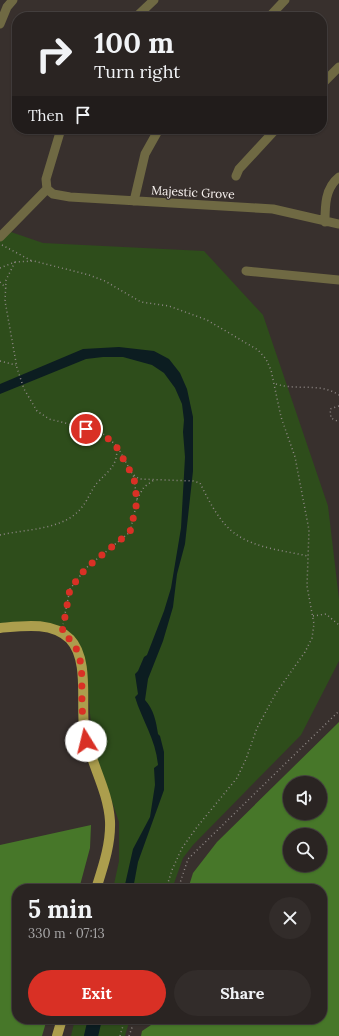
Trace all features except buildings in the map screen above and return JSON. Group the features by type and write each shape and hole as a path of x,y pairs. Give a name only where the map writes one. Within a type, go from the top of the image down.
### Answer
{"main road":[{"path":"0,628 38,626 62,633 69,638 79,653 82,669 84,729 109,813 109,842 97,884"},
{"path":"57,1036 61,1024"}],"street":[{"path":"0,24 7,7 13,0"},
{"path":"141,12 154,0"},
{"path":"274,12 285,0"},
{"path":"327,79 339,67"},
{"path":"0,237 47,189 46,179 60,134"},
{"path":"134,201 144,154 156,134"},
{"path":"236,176 239,169 271,134"},
{"path":"324,222 329,191 339,177"},
{"name":"Majestic Grove","path":"47,189 53,194 70,197 273,209 324,222 339,224"},
{"path":"246,271 339,280"}],"path":[{"path":"0,244 34,261 89,275 105,281 141,302 170,306 207,320 258,350 266,359 276,384 282,417 295,457 301,482 309,530 310,542 307,586 313,616 312,638 305,652 276,693 257,728 246,759 237,778 182,848 168,884"},
{"path":"0,268 15,262 34,261"},
{"path":"15,262 6,280 5,301 16,366 24,389 37,411 49,419 101,432 116,446 133,474 137,500"},
{"path":"0,282 6,288"},
{"path":"0,360 16,366"},
{"path":"276,384 285,387 312,386 328,389 339,395"},
{"path":"339,406 330,409 331,418 339,422"},
{"path":"0,535 62,523 82,508 95,485 113,467 117,459 116,446"},
{"path":"133,474 139,478 192,481 200,483 220,518 237,535 257,544 308,556"},
{"path":"62,633 70,589 86,568 130,532 137,500 144,487 154,480"},
{"path":"313,616 326,614 339,625"},
{"path":"180,884 188,859 339,711"},
{"path":"120,1036 124,1024"},
{"path":"129,1036 133,1024"}],"green space":[{"path":"11,232 43,243 204,251 263,315 328,506 339,599 339,661 301,735 193,845 183,858 174,884 114,884 119,861 119,822 93,746 87,680 74,640 39,622 0,623 0,241"},
{"path":"339,722 339,1036 141,1036 142,1031 152,1024 327,1024 327,884 190,884 193,873 217,842 283,777 283,820 327,820 327,776 284,776"},
{"path":"91,825 90,848 80,884 12,884 12,1024 46,1024 42,1036 0,1036 0,845"},
{"path":"74,1024 129,1024 125,1036 71,1036"}],"shaded area":[{"path":"119,347 154,351 169,359 180,373 187,389 193,417 193,471 185,544 177,574 173,607 163,641 148,679 145,700 151,708 154,716 164,752 164,790 138,862 134,884 125,884 133,849 150,817 155,785 154,768 158,765 155,747 135,697 138,694 135,674 138,671 144,657 147,655 171,588 181,528 185,457 183,432 184,420 182,404 175,388 164,373 152,365 123,357 86,359 0,394 0,384 83,349"}],"waterway":[{"path":"91,1036 94,1024"}],"route":[{"path":"86,429 101,432 116,446 134,478 137,502 130,532 86,568 70,589 62,633 69,638 74,645 79,653 81,661 82,702 86,741"}]}
